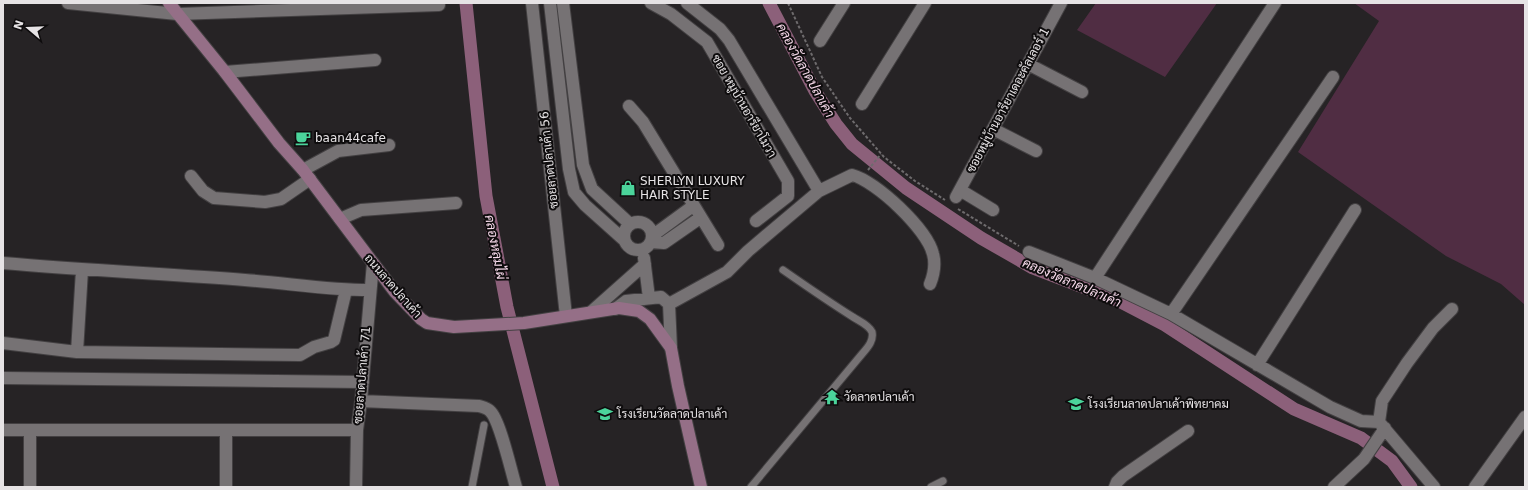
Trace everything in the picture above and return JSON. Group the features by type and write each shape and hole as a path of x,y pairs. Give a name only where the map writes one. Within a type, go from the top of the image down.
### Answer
{"main road":[{"name":"ถนนลาดปลาเค้า","path":"169,3 225,72 279,143 306,174 395,292 421,319 427,323 454,327 524,323 615,309 639,311 644,314 656,326 671,348 701,487"}],"street":[{"path":"68,3 177,14 439,5"},
{"name":"ซอยลาดปลาเค้า 56","path":"532,3 566,316"},
{"path":"550,3 569,169 574,192 585,205 623,239 630,249 648,243 664,243 700,218"},
{"path":"564,3 583,165 592,188 630,224"},
{"name":"ซอย หมูบ้านอารียาโมวา","path":"650,3 671,14 707,42 788,181 788,196 756,221"},
{"path":"687,3 720,29 729,40 819,191"},
{"path":"820,41 844,3"},
{"path":"862,104 925,3"},
{"name":"ซอยหมู่บ้านอารียาเดอะคัลเลอร์ 1","path":"954,199 1061,3"},
{"path":"1095,278 1275,3"},
{"path":"225,72 375,60"},
{"path":"1028,64 1082,92"},
{"path":"1171,314 1333,77"},
{"path":"629,106 643,122 718,246"},
{"path":"993,130 1036,151"},
{"path":"191,176 203,191 214,198 264,202 281,199 306,174 338,151 389,145"},
{"path":"669,304 727,272 748,251 819,191 852,175 865,180 902,209 918,228 933,253 935,270 930,284"},
{"path":"954,199 993,210"},
{"path":"340,219 360,210 456,203"},
{"path":"648,243 693,206"},
{"path":"1256,365 1355,210"},
{"path":"623,239 625,230 630,224 635,222 645,224 651,231 645,264 649,298"},
{"path":"1029,252 1095,278 1171,314 1330,407 1381,428 1434,487"},
{"path":"3,263 82,270 246,280 346,290 369,290"},
{"name":"ซอยลาดปลาเค้า 71","path":"356,487 357,430 363,382 372,263"},
{"path":"592,312 645,264"},
{"path":"77,352 82,270"},
{"path":"3,343 77,352 300,355 314,346 334,340 346,290"},
{"path":"615,309 626,301 661,297 669,304 671,348"},
{"path":"1334,487 1364,459 1381,428 1382,401 1407,363 1433,328 1452,309"},
{"path":"3,378 363,382"},
{"path":"361,402 479,406 485,408 497,422 516,487"},
{"path":"1475,487 1525,417"},
{"path":"3,430 357,430"},
{"path":"30,430 30,487"},
{"path":"226,431 226,487"},
{"path":"1115,487 1122,476 1188,431"}],"lane":[{"path":"751,487 862,354 871,342 872,337 871,331 866,325 824,300 783,270"},
{"path":"472,487 484,426"},
{"path":"931,487 943,481"}],"path":[{"path":"788,3 822,77 850,118 881,154 915,181 954,199 1029,252"},
{"path":"867,172 881,154"}],"shaded area":[{"path":"1096,3 1217,3 1165,77 1077,30"},
{"path":"1354,3 1525,3 1525,305 1501,284 1446,256 1298,152 1379,21"}],"waterway":[{"name":"คลองหลุมไผ่","path":"466,3 486,196 507,307 553,487"},
{"name":"คลองวัดลาดปลาเค้า","path":"769,3 815,91 836,124 852,144 906,188 981,238 1033,268 1119,301 1165,325 1294,409 1361,438 1392,461 1411,487"}],"place":[{"name":"baan44cafe","path":"303,138"},
{"name":"SHERLYN LUXURY HAIR STYLE","path":"628,188"},
{"name":"วัดลาดปลาเค้า","path":"832,397"},
{"name":"โรงเรียนลาดปลาเค้าพิทยาคม","path":"1076,404"},
{"name":"โรงเรียนวัดลาดปลาเค้า","path":"605,414"}]}
